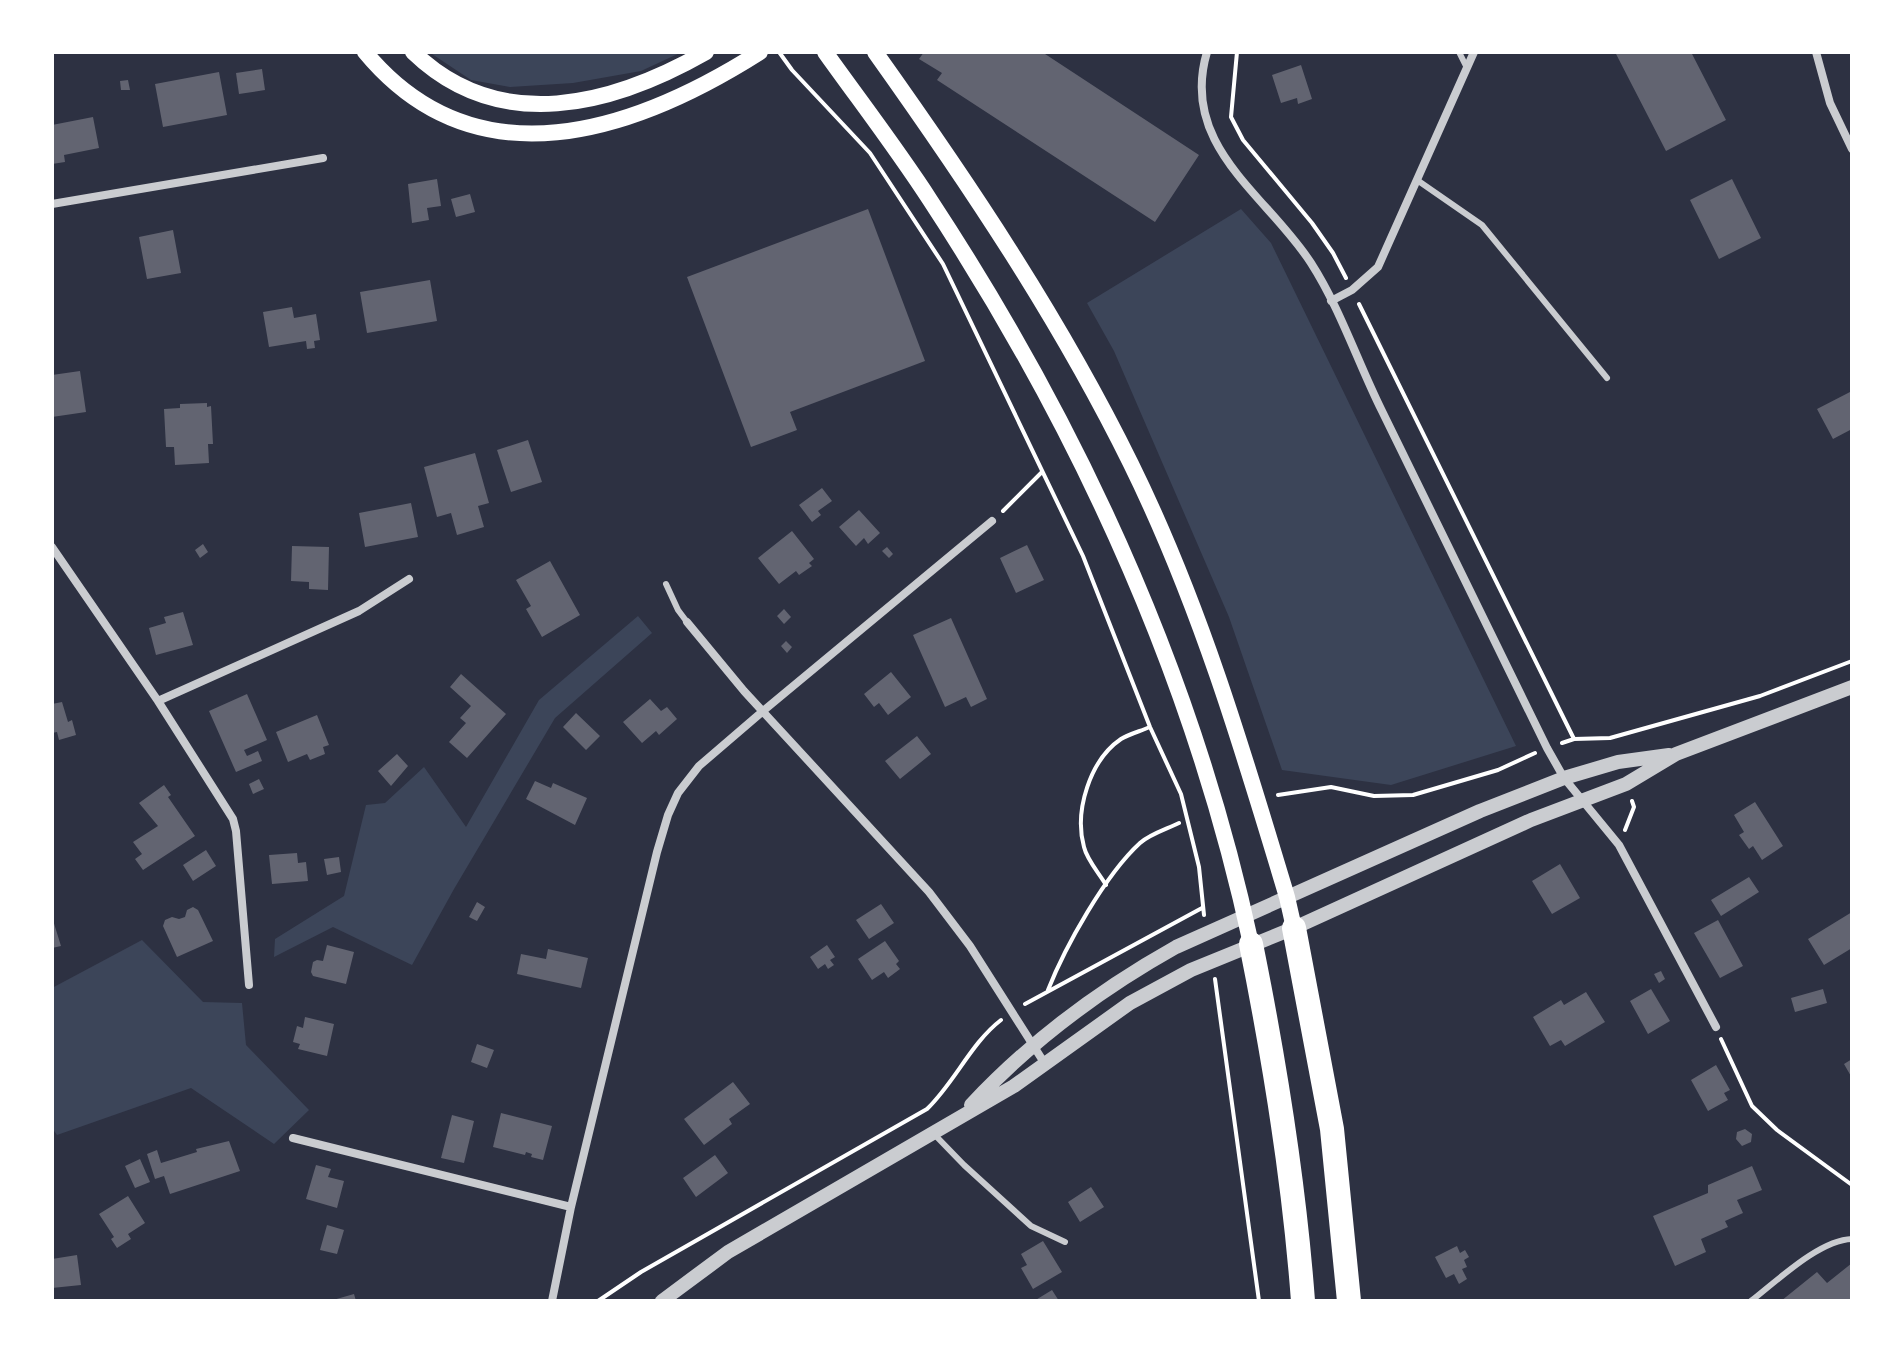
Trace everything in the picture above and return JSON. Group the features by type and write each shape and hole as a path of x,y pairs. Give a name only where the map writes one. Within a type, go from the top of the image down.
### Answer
{"highway":[{"path":"1294,928 1332,1129 1349,1301"},
{"path":"1251,944 1277,1073 1289,1153 1303,1301"}],"main road":[{"path":"365,52 398,87 426,106 461,123 492,132 527,135 563,132 645,111 732,70 760,52"},
{"path":"413,52 445,77 493,99 541,105 601,96 678,68 706,52"},
{"path":"825,52 929,199 1034,372 1093,485 1141,594 1180,696 1218,812 1251,944"},
{"path":"875,52 960,171 1017,259 1131,465 1184,587 1220,681 1294,928"}],"street":[{"path":"1207,52 1202,70 1203,103 1210,134 1226,159 1312,264 1547,748 1564,778 1619,845 1716,1027"},
{"path":"1331,301 1352,290 1378,267 1474,52"},
{"path":"1816,52 1830,103 1852,149"},
{"path":"52,204 323,158"},
{"path":"552,1301 571,1207 668,815 689,778 763,711 992,521"},
{"path":"52,547 158,701 235,825 249,985"},
{"path":"158,701 359,611 409,579"},
{"path":"687,622 763,711 929,892 970,946 1045,1064"},
{"path":"662,1301 728,1252 1014,1086 1130,1003 1212,961 1294,928 1531,820 1626,784 1676,754 1852,687"},
{"path":"960,1117 1001,1073 1034,1044 1134,971 1208,931 1480,811 1564,778 1618,762 1676,754"},
{"path":"293,1138 571,1207"}],"lane":[{"path":"1459,52 1467,68"},
{"path":"1417,180 1482,225 1607,378"},
{"path":"666,584 687,622"},
{"path":"933,1133 1031,1226 1065,1242"},
{"path":"1751,1301 1820,1249 1840,1240 1852,1239"}],"path":[{"path":"779,52 870,153 943,264 1083,556 1150,727 1181,794 1199,867 1202,908 1208,931"},
{"path":"1237,52 1231,117 1243,140 1276,176 1333,253 1574,739"},
{"path":"992,521 1042,472"},
{"path":"1278,795 1331,787 1374,796 1413,795 1498,770 1574,739 1610,738 1760,696 1852,661"},
{"path":"1106,885 1084,848 1081,821 1088,787 1097,764 1121,739 1150,727"},
{"path":"1047,993 1058,965 1106,885 1141,842 1179,823"},
{"path":"598,1301 641,1272 927,1109 993,1026 1012,1011 1202,908"},
{"path":"1212,961 1259,1301"},
{"path":"1716,1027 1752,1106 1777,1130 1852,1185"}],"shaded area":[{"path":"429,52 682,52 641,71 573,83 510,87 471,80"},
{"path":"1241,209 1271,243 1516,746 1391,785 1282,770 1229,617 1114,351 1087,303"},
{"path":"638,616 652,633 555,718 412,965 333,927 274,957 275,939 344,896 366,805 385,803 424,767 466,827 539,700"},
{"path":"142,940 203,1002 242,1003 246,1045 309,1110 274,1144 191,1088 57,1135 52,1128 52,988"}],"building":[{"path":"924,52 1042,52 1199,155 1155,222 937,80 942,73 919,59"},
{"path":"1615,52 1691,52 1726,120 1666,151"},
{"path":"1301,65 1312,99 1298,104 1297,98 1281,103 1272,75"},
{"path":"262,69 265,90 239,94 236,73"},
{"path":"219,72 227,115 163,127 155,84"},
{"path":"128,80 130,90 121,90 120,81"},
{"path":"93,117 99,148 64,155 65,162 52,164 52,125"},
{"path":"437,179 441,206 427,208 429,220 412,223 408,184"},
{"path":"1732,179 1761,238 1719,259 1690,200"},
{"path":"470,194 475,212 456,217 451,199"},
{"path":"868,209 925,361 790,412 797,430 751,447 687,277"},
{"path":"173,230 181,273 147,279 139,237"},
{"path":"430,280 437,321 367,333 360,292"},
{"path":"292,307 294,318 316,314 320,340 314,341 315,348 307,349 306,341 269,347 263,312"},
{"path":"80,371 86,412 52,417 52,375"},
{"path":"1850,392 1852,429 1833,439 1817,409"},
{"path":"207,403 207,407 211,406 213,444 208,444 209,463 175,465 174,447 166,447 164,409 180,408 180,404"},
{"path":"528,440 542,482 511,492 497,450"},
{"path":"475,453 489,503 478,506 484,527 457,535 451,513 437,517 424,467"},
{"path":"822,488 832,501 818,511 821,515 812,522 799,505"},
{"path":"411,503 418,537 365,547 359,513"},
{"path":"859,510 880,533 868,544 864,538 856,546 839,527"},
{"path":"792,531 814,559 809,563 812,566 799,575 796,571 779,584 758,558"},
{"path":"203,544 208,552 200,558 195,550"},
{"path":"1027,545 1044,580 1016,593 1000,558"},
{"path":"292,546 329,547 328,590 309,589 309,582 291,581"},
{"path":"887,547 893,554 889,558 882,551"},
{"path":"550,561 580,615 542,637 526,609 531,606 516,580"},
{"path":"784,609 791,617 784,624 777,616"},
{"path":"183,612 193,645 156,655 149,628 166,623 164,617"},
{"path":"951,618 987,699 971,707 966,697 945,707 913,635"},
{"path":"786,641 792,647 787,653 781,646"},
{"path":"891,672 911,697 888,715 879,703 874,707 864,694"},
{"path":"461,674 506,714 467,758 449,742 466,723 460,718 471,706 450,687"},
{"path":"247,694 267,740 244,750 247,756 258,751 262,761 236,772 209,711"},
{"path":"650,699 661,711 667,707 677,719 659,735 656,731 642,743 623,722"},
{"path":"62,702 76,735 59,740 57,732 52,733 52,704"},
{"path":"576,713 600,736 586,750 563,727"},
{"path":"317,715 329,745 323,747 325,754 310,760 307,754 288,762 276,732"},
{"path":"917,736 931,754 900,779 885,761"},
{"path":"397,754 408,766 391,786 378,771"},
{"path":"259,779 264,789 253,794 249,784"},
{"path":"535,781 551,788 553,783 587,798 575,825 526,799"},
{"path":"164,785 171,795 168,797 195,836 143,870 135,859 142,854 133,842 158,826 139,803"},
{"path":"1755,802 1783,846 1762,860 1753,846 1749,849 1739,835 1744,832 1734,815"},
{"path":"206,850 216,866 193,881 183,865"},
{"path":"297,853 298,863 306,862 308,881 272,884 269,855"},
{"path":"339,857 341,872 327,875 324,859"},
{"path":"1560,864 1580,898 1552,914 1532,881"},
{"path":"1749,877 1759,892 1721,916 1711,900"},
{"path":"477,902 485,907 477,921 469,917"},
{"path":"881,904 894,923 869,939 856,920"},
{"path":"193,907 198,910 213,941 177,957 163,926 165,920 172,917 185,917 187,910"},
{"path":"1852,912 1852,948 1824,965 1808,939"},
{"path":"52,917 61,946 52,948"},
{"path":"1718,920 1743,966 1720,978 1694,933"},
{"path":"885,941 899,961 896,964 900,969 888,978 884,972 872,980 858,959"},
{"path":"327,945 354,952 346,984 313,976 311,972 313,962 323,961"},
{"path":"827,945 835,957 830,960 834,965 828,969 825,964 818,969 810,957"},
{"path":"548,949 588,958 581,988 517,974 521,954 546,959"},
{"path":"1661,971 1665,979 1659,983 1654,974"},
{"path":"1651,989 1670,1021 1648,1034 1630,1001"},
{"path":"1823,989 1827,1003 1795,1012 1791,998"},
{"path":"1586,992 1605,1022 1565,1046 1561,1040 1550,1046 1533,1017 1561,1000 1564,1005"},
{"path":"305,1017 334,1024 327,1056 298,1049 300,1044 293,1042 297,1026 303,1028"},
{"path":"477,1044 494,1050 487,1068 471,1062"},
{"path":"1852,1059 1852,1078 1844,1064"},
{"path":"1716,1065 1730,1090 1724,1093 1728,1100 1708,1111 1691,1080"},
{"path":"733,1082 750,1104 729,1119 732,1124 704,1145 684,1119"},
{"path":"501,1113 552,1126 543,1160 526,1152 525,1155 493,1147"},
{"path":"452,1115 474,1121 464,1163 441,1158"},
{"path":"1745,1129 1752,1134 1751,1142 1742,1146 1736,1139 1737,1132"},
{"path":"229,1141 240,1171 170,1194 164,1176 155,1179 147,1154 157,1150 161,1163 197,1152 196,1149"},
{"path":"715,1155 728,1173 696,1197 683,1178"},
{"path":"140,1159 150,1182 135,1188 125,1166"},
{"path":"316,1165 331,1169 328,1177 344,1181 337,1208 306,1199"},
{"path":"1752,1166 1762,1190 1737,1200 1743,1213 1725,1221 1728,1227 1701,1239 1706,1252 1675,1266 1653,1216 1708,1193 1708,1185"},
{"path":"1091,1187 1104,1207 1080,1222 1068,1202"},
{"path":"128,1196 145,1223 128,1234 131,1239 117,1248 111,1239 114,1237 99,1214"},
{"path":"327,1225 344,1230 337,1254 320,1250"},
{"path":"1043,1241 1062,1272 1033,1289 1021,1268 1027,1265 1021,1254"},
{"path":"1457,1246 1460,1253 1465,1250 1469,1257 1464,1260 1467,1267 1462,1269 1467,1279 1459,1284 1454,1274 1446,1278 1435,1257"},
{"path":"77,1255 81,1285 52,1288 52,1259"},
{"path":"1852,1263 1852,1301 1781,1301 1817,1272 1827,1283"},
{"path":"1052,1290 1059,1301 1034,1301"},
{"path":"354,1294 356,1301 333,1301 333,1300"}]}
